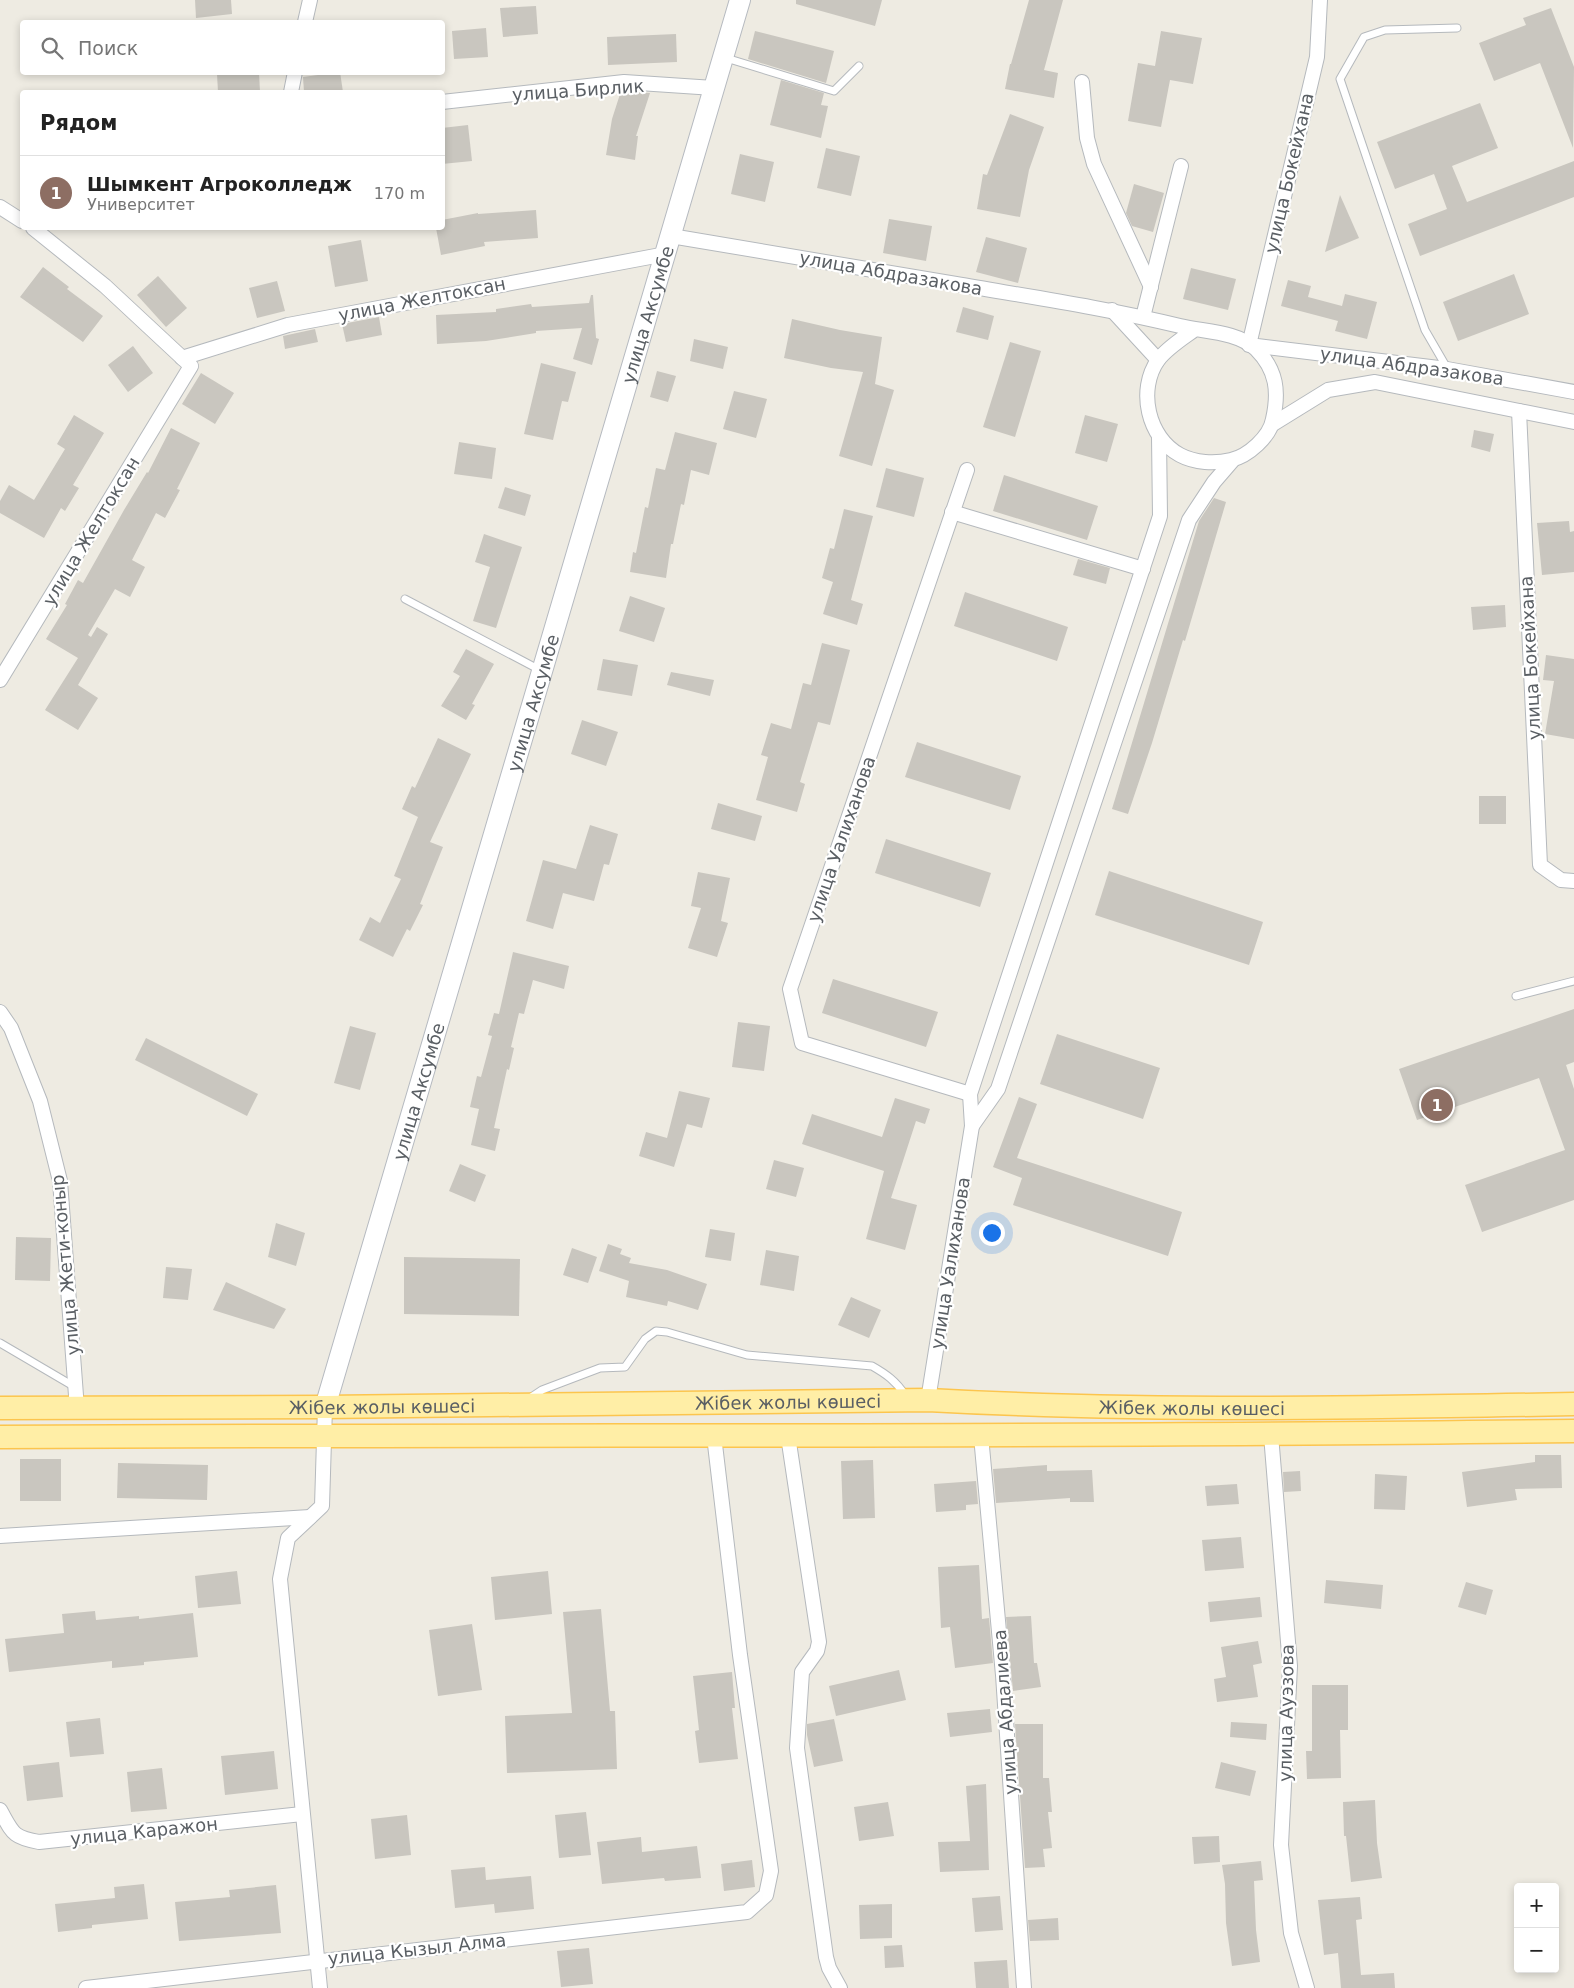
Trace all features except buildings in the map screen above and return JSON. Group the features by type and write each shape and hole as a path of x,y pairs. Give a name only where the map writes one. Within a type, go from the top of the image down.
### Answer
{"main road":[{"name":"улица Аксумбе","path":"325,1407 740,0"},
{"name":"Жібек жолы көшесі","path":"0,1408 76,1398 325,1407 918,1400 1268,1409 1574,1404"},
{"name":"Жібек жолы көшесі","path":"0,1437 1270,1435 1574,1431"}],"street":[{"path":"305,20 310,0"},
{"name":"улица Бокейхана","path":"1249,345 1317,57 1320,0"},
{"path":"291,90 294,75"},
{"name":"улица Бирлик","path":"445,102 624,82 714,88"},
{"path":"1082,82 1087,138 1094,164 1150,287"},
{"path":"1143,317 1181,166"},
{"path":"0,206 20,220"},
{"path":"35,230 105,286 182,358"},
{"name":"улица Абдразакова","path":"668,245 1112,310 1194,330"},
{"name":"улица Желтоксан","path":"182,358 288,325 668,245"},
{"path":"1112,310 1158,360"},
{"path":"1194,330 1231,335 1249,345 1255,349 1272,370 1278,397 1272,424 1257,446 1233,460 1206,463 1180,455 1160,437 1148,412 1148,385 1158,360 1194,330"},
{"name":"улица Абдразакова","path":"1249,345 1447,368 1574,392"},
{"name":"улица Желтоксан","path":"0,680 191,366 182,358"},
{"name":"улица Абдразакова","path":"1272,424 1328,390 1375,382 1574,422"},
{"name":"улица Бокейхана","path":"1519,411 1540,864 1561,880 1574,881"},
{"name":"улица Уалиханова","path":"918,1400 972,1126 970,1094 1160,516 1160,437"},
{"name":"улица Уалиханова","path":"972,1126 998,1089 1190,520 1214,482 1233,460"},
{"name":"улица Уалиханова","path":"967,470 790,989 802,1043 970,1094"},
{"path":"952,512 1143,568"},
{"name":"улица Жети-коныр","path":"0,1012 11,1028 40,1101 60,1181 76,1398"},
{"path":"320,1988 302,1814 302,1787 280,1579 288,1538 322,1506 325,1407"},
{"name":"улица Ауэзова","path":"1270,1435 1290,1666 1281,1845 1292,1933 1307,1988"},
{"name":"улица Кызыл Алма","path":"86,1988 747,1912 766,1895 771,1871 740,1655 714,1436"},
{"path":"788,1436 819,1642 817,1651 802,1672 797,1748 826,1956 829,1968 840,1988"},
{"name":"улица Абдалиева","path":"981,1436 1003,1675 1024,1988"},
{"path":"0,1536 310,1517"},
{"name":"улица Каражон","path":"0,1810 14,1834 24,1839 39,1842 302,1814"}],"lane":[{"path":"1447,368 1425,330 1340,79 1364,37 1385,30 1457,28"},
{"path":"723,57 834,90 858,66"},
{"path":"405,599 542,672"},
{"path":"1516,996 1574,981"},
{"path":"520,1404 542,1390 600,1368 626,1367 646,1339 656,1331 747,1355 872,1366 918,1400"},
{"path":"0,1344 76,1398"}],"place":[{"name":"Шымкент Агроколледж","path":"1437,1105"}]}
